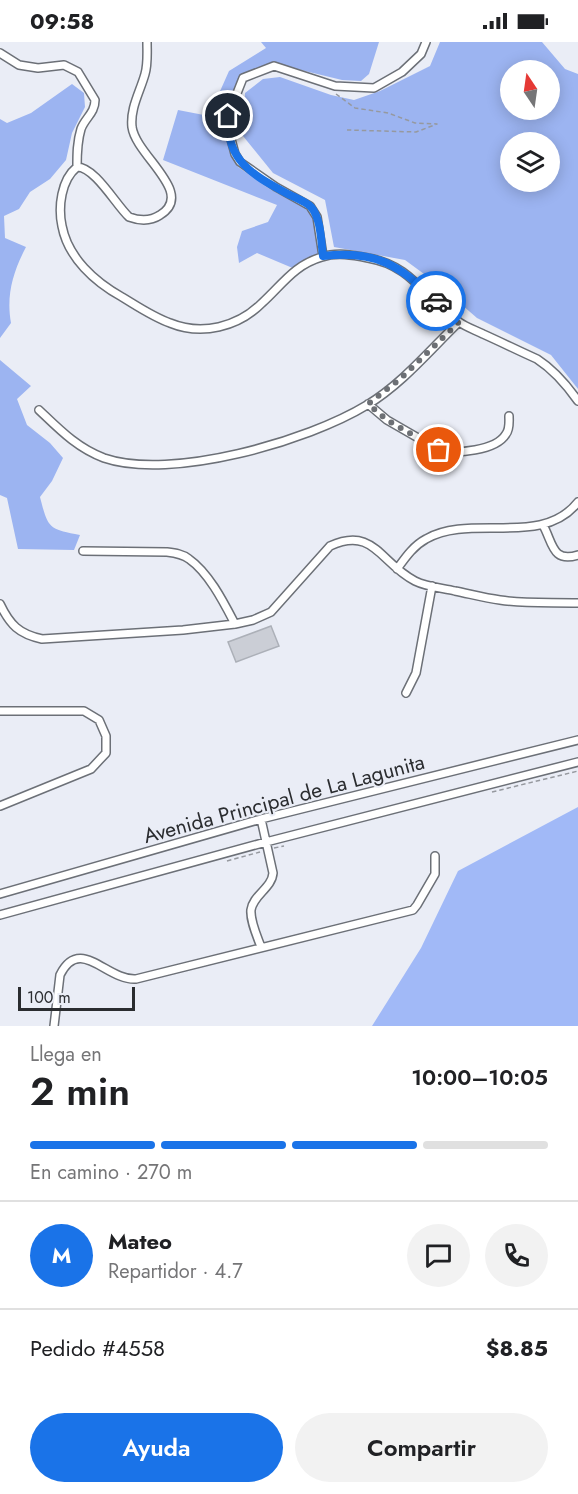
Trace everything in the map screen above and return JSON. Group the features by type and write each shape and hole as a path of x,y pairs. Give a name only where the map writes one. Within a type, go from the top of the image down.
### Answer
{"street":[{"path":"147,42 147,66 133,108 132,126 138,144 171,189 173,202 157,217 137,220 129,217 94,174 82,167 77,167 72,171 65,186 60,214 64,234 75,256 97,281 117,295 169,323 201,329 218,328 234,323 256,309 280,283 308,262 323,256 339,254 384,262 410,276 459,322 537,359 554,372 578,401"},
{"path":"323,256 317,217 310,206 276,187 240,162 235,154 228,128 228,116 243,78 274,66 335,86 374,88 402,72 420,54 426,42"},
{"path":"0,53 19,65 38,68 64,65 78,72 95,100 95,105 94,111 82,129 77,147 77,167"},
{"path":"39,410 62,433 81,447 105,458 142,465 194,461 238,452 314,430 368,404 400,379 459,322"},
{"path":"368,404 387,420 439,450 448,452 476,449 498,442 506,436 509,416"},
{"path":"397,569 412,550 426,538 454,531 543,525 554,522 565,515 578,502"},
{"path":"543,525 552,549 556,553 570,557 578,555"},
{"path":"0,604 6,617 17,629 27,636 42,639 183,630 235,624 253,620 271,612 330,546 342,541 363,540 397,569 416,581 432,586 501,600 578,603"},
{"path":"83,551 167,552 189,558 218,591 235,624"},
{"path":"406,693 416,673 432,586"},
{"path":"0,623 6,617"},
{"path":"0,711 84,711 99,720 106,736 106,753 91,770 0,806"},
{"name":"Avenida Principal de La Lagunita","path":"0,894 261,819 578,740"},
{"name":"Avenida Principal de La Lagunita","path":"0,915 267,842 578,762"},
{"path":"261,819 273,879 252,904 250,912 261,947"},
{"path":"54,1026 60,975 64,968 76,958 84,957 129,979 413,910 435,874 435,856"}],"path":[{"path":"337,94 355,108 388,113 416,123 437,124 416,132 346,130"}],"shaded area":[{"path":"261,42 379,42 369,74 361,81 342,80 272,63 238,79 225,119 238,167 277,193 313,209 322,258 295,269 257,253 239,263 237,247 242,231 268,222 277,205 163,160 178,110 209,116 229,71 266,48"},
{"path":"440,42 542,42 557,60 500,60 500,120 560,120 560,63 565,69 578,74 578,389 551,355 477,318 439,285 405,260 334,247 325,200 273,173 243,136 245,93 263,79 280,77 331,95 354,100 380,91 430,66"},
{"path":"72,84 84,93 85,107 72,133 66,160 50,179 30,192 19,209 4,216 5,238 26,247 17,265 10,293 11,323 0,338 0,119 7,123 31,113"},
{"path":"0,360 31,386 17,399 27,425 50,443 63,458 52,481 40,497 45,515 55,529 80,535 74,550 18,549 7,498 0,495"},
{"path":"578,807 578,1026 372,1026 421,948 458,871"}],"building":[{"path":"271,626 279,646 236,662 228,642"}],"way so far":[{"path":"436,301 459,322 400,379 368,404 387,420 439,450"}],"route":[{"path":"228,116 230,140 240,162 276,187 310,206 317,217 323,256 339,254 370,258 397,267 436,301"}]}
